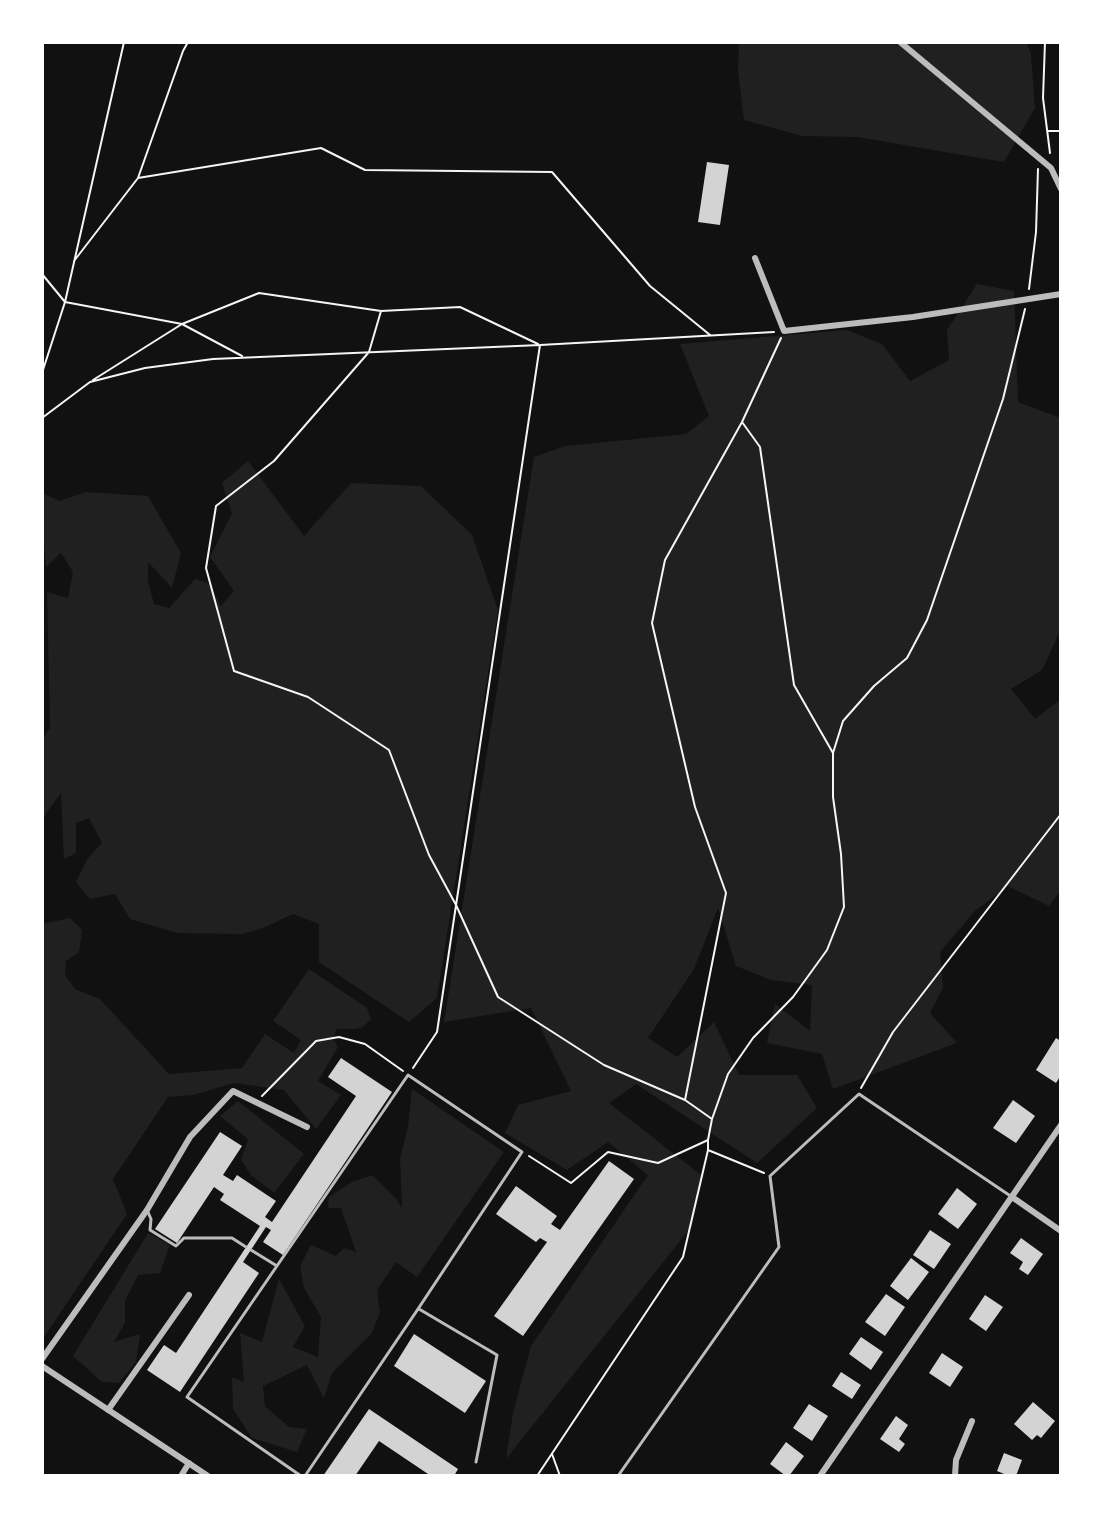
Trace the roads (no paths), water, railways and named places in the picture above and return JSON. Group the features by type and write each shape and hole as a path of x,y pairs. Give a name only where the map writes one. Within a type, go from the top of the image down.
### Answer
{"street":[{"path":"900,42 1051,168 1061,189"},
{"path":"754,258 784,331 913,317 1061,294"},
{"path":"42,1359 147,1210 190,1137 233,1091 307,1127"},
{"path":"820,1476 1061,1125"},
{"path":"1012,1197 1061,1231"},
{"path":"108,1410 189,1295"},
{"path":"42,1365 208,1476"},
{"path":"955,1476 956,1460 972,1420"},
{"path":"181,1476 189,1463"}],"lane":[{"path":"408,1075 522,1152 418,1309 303,1476 188,1397 408,1075"},
{"path":"618,1476 779,1247 770,1176 859,1094 1012,1197"},
{"path":"147,1210 151,1219 150,1230 176,1246 184,1238 232,1238 246,1247"},
{"path":"251,1250 277,1266"},
{"path":"418,1309 497,1355 476,1462"}]}
